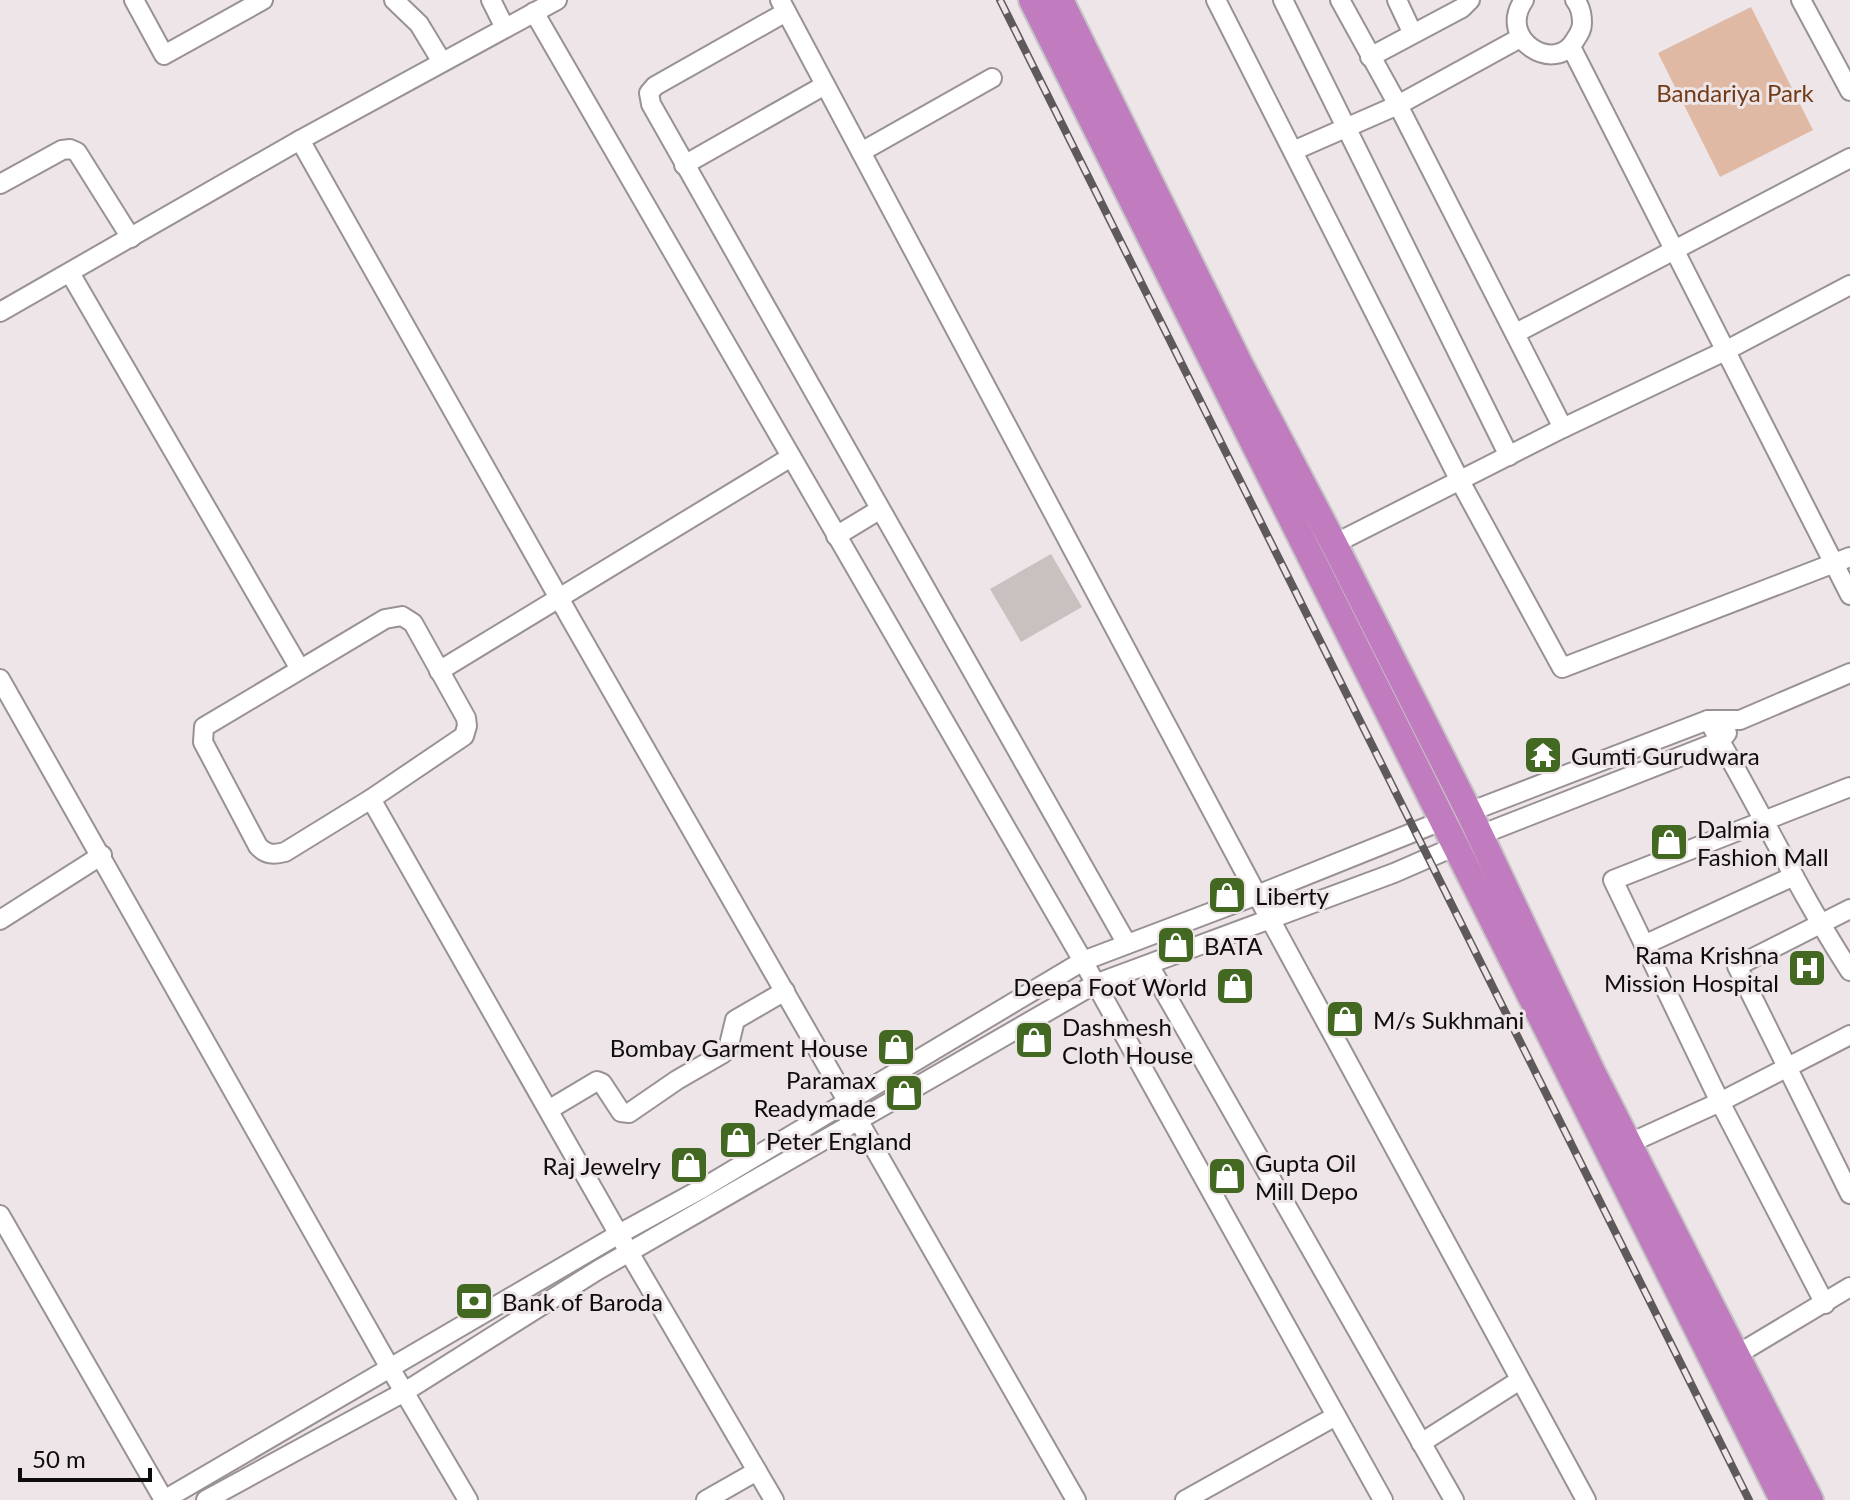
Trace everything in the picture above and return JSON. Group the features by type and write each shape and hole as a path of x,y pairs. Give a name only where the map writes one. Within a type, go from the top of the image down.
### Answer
{"highway":[{"path":"1032,0 1208,326 1592,1072 1619,1149"},
{"path":"1060,0 1208,326 1334,544 1464,822 1456,846 1619,1149 1725,1362 1783,1500"},
{"path":"1725,1362 1810,1500"}],"street":[{"path":"134,0 164,55 263,0"},
{"path":"394,0 419,24 442,62"},
{"path":"491,0 505,28"},
{"path":"0,312 300,140 505,28 528,9 557,0"},
{"path":"1216,0 1460,481 1562,668 1842,560"},
{"path":"1283,0 1509,456"},
{"path":"1340,0 1398,105 1563,428"},
{"path":"1397,0 1412,32"},
{"path":"1370,57 1462,8 1470,0"},
{"path":"1524,0 1518,8 1516,24 1520,38 1535,51 1554,54 1571,47 1583,27 1581,2"},
{"path":"1801,0 1850,91"},
{"path":"1127,944 651,104 650,89 783,6 1257,895 1586,1500"},
{"path":"528,9 1083,961 1383,1500"},
{"path":"1293,151 1398,105 1520,38"},
{"path":"1571,47 1727,350 1842,560 1850,595"},
{"path":"861,152 992,78"},
{"path":"684,165 825,85"},
{"path":"300,140 1076,1500"},
{"path":"0,184 62,150 70,149 77,152 131,238"},
{"path":"1516,333 1850,158"},
{"path":"70,273 300,669"},
{"path":"1334,544 1563,428 1727,350 1850,285"},
{"path":"439,671 791,457"},
{"path":"836,536 879,510"},
{"path":"402,616 413,623 466,718 467,726 464,736 371,799 285,852 273,855 258,846 203,742 202,732 208,724 300,669 385,619 402,616"},
{"path":"1464,822 1708,720 1740,720 1850,673"},
{"path":"0,679 468,1500"},
{"path":"1708,720 1765,818 1820,924 1850,971"},
{"path":"0,1215 164,1500 703,1188 1083,961 1464,822 1720,741 1740,720"},
{"path":"1825,1304 1720,1102 1613,880 1850,787"},
{"path":"371,799 774,1500"},
{"path":"206,1500 406,1391 585,1278 1095,984 1394,873 1456,846"},
{"path":"0,920 102,855"},
{"path":"1644,945 1794,876"},
{"path":"1850,909 1737,966 1850,1194"},
{"path":"1149,965 1454,1500"},
{"path":"550,1109 597,1081 602,1083 621,1112 629,1113 722,1054 728,1049 735,1020 785,991"},
{"path":"1619,1149 1787,1069 1850,1035"},
{"path":"1725,1362 1850,1287"},
{"path":"1421,1443 1520,1380"},
{"path":"1185,1500 1336,1416"},
{"path":"706,1500 757,1471"}],"green space":[{"name":"Bandariya Park","path":"1751,7 1813,130 1720,177 1658,53"}],"building":[{"path":"1051,554 1082,607 1021,642 990,589"}],"railway":[{"path":"1000,0 1749,1500"}],"place":[{"name":"Gumti Gurudwara","path":"1543,755"},
{"name":"Dalmia Fashion Mall","path":"1669,842"},
{"name":"Liberty","path":"1227,895"},
{"name":"BATA","path":"1176,945"},
{"name":"Rama Krishna Mission Hospital","path":"1807,968"},
{"name":"Deepa Foot World","path":"1235,986"},
{"name":"M/s Sukhmani","path":"1345,1019"},
{"name":"Dashmesh Cloth House","path":"1034,1040"},
{"name":"Bombay Garment House","path":"896,1047"},
{"name":"Paramax Readymade","path":"904,1093"},
{"name":"Peter England","path":"738,1140"},
{"name":"Raj Jewelry","path":"689,1165"},
{"name":"Gupta Oil Mill Depo","path":"1227,1176"},
{"name":"Bank of Baroda","path":"474,1301"}]}
